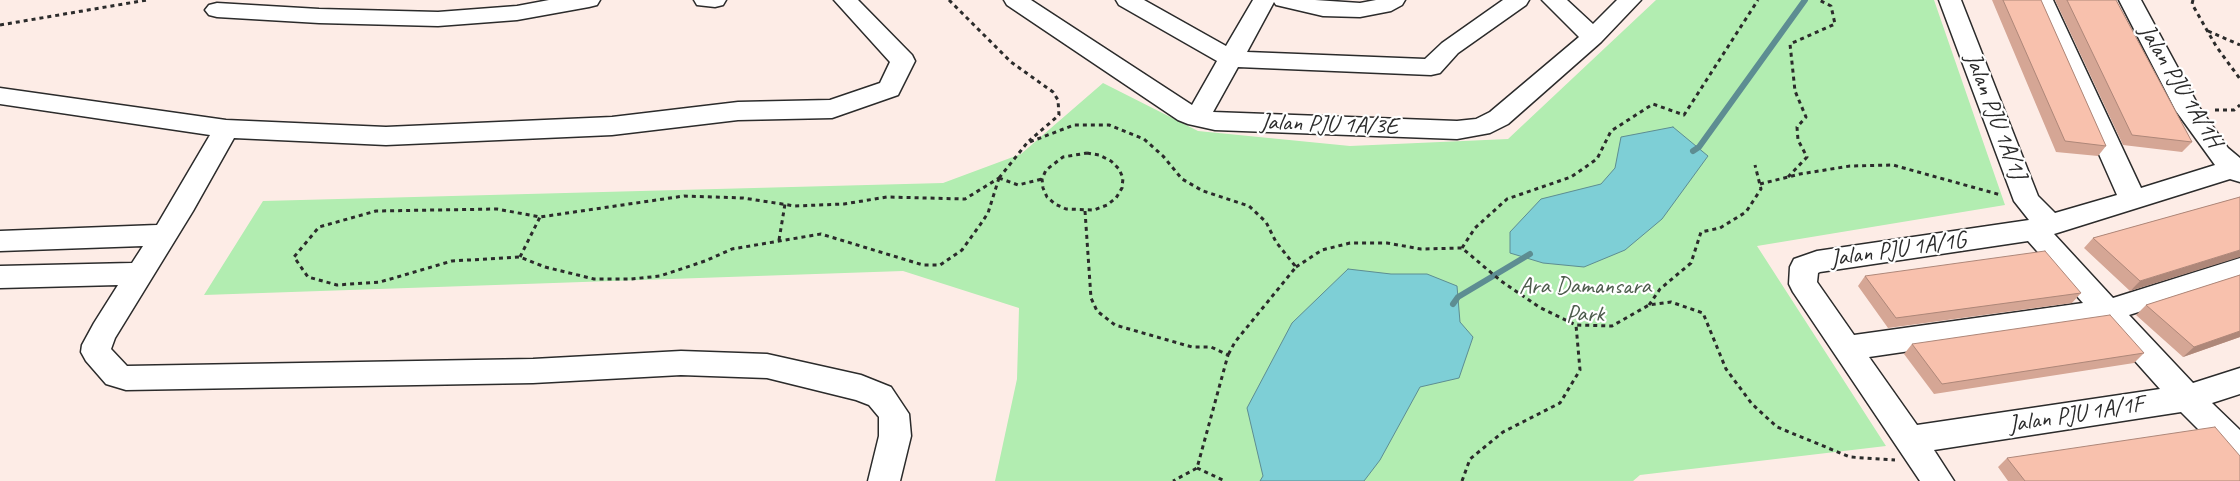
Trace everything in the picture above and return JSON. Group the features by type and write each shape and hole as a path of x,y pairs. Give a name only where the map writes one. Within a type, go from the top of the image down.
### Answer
{"street":[{"path":"217,10 319,16 438,19 517,13 589,0"},
{"path":"705,0 715,0"},
{"path":"0,96 226,129 386,136 612,126 738,111 832,109 889,89 904,61 844,0"},
{"name":"Jalan PJU 1A/3E","path":"1015,0 1187,114 1198,118 1216,121 1456,130 1481,127 1499,118 1593,37 1630,0"},
{"path":"1127,0 1231,59 1431,67 1450,48 1518,0"},
{"path":"1198,118 1231,59 1273,1 1323,10 1360,10 1383,6 1394,0"},
{"path":"1553,0 1593,37"},
{"name":"Jalan PJU 1A/1J","path":"1950,0 2027,201 2042,228 2107,310 2187,398 2240,450"},
{"path":"2042,0 2133,200"},
{"name":"Jalan PJU 1A/1H","path":"2130,0 2189,111 2211,144 2238,170"},
{"path":"226,129 165,235 104,332 96,352 117,374 126,378 533,371 681,363 767,366 861,388 880,396 894,414 895,436 884,481"},
{"name":"Jalan PJU 1A/1G","path":"1925,461 1803,284 1804,267 1817,262 2042,228 2238,170"},
{"path":"0,241 165,235"},
{"path":"1847,348 2107,310 2240,269"},
{"path":"0,277 141,274"},
{"name":"Jalan PJU 1A/1F","path":"1925,461 2187,398 2240,381"}],"path":[{"path":"0,24 148,0"},
{"path":"949,0 1012,62 1053,92 1060,108 1059,115 1027,143 999,178 965,198 888,196 844,204 794,206 743,198 684,196 540,217 497,209 376,211 319,227 294,257 308,277 337,284 380,282 452,261 520,258 544,267 594,279 631,279 660,276 706,261 732,249 821,234 923,265 940,264 962,250 980,225 988,213 999,178"},
{"path":"1462,248 1475,228 1507,199 1571,177 1597,159 1611,131 1653,104 1684,114 1758,0"},
{"path":"1787,177 1807,157 1798,140 1797,126 1806,117 1795,92 1790,44 1809,34 1836,24 1831,6 1819,0"},
{"path":"2193,0 2192,4 2207,30 2240,79"},
{"path":"2207,30 2240,45"},
{"path":"1027,143 1074,125 1109,125 1144,139 1163,156 1182,179 1204,191 1250,206 1266,222 1276,242 1296,267"},
{"path":"1075,154 1099,155 1111,161 1123,178 1122,188 1116,198 1107,205 1085,211 1066,209 1055,204 1047,197 1042,179 1046,170 1053,163 1075,154"},
{"path":"1649,305 1660,289 1691,263 1701,232 1720,228 1746,212 1761,189 1756,166"},
{"path":"1760,184 1787,177 1850,166 1893,166 2027,201"},
{"path":"999,178 1018,186 1042,179"},
{"path":"779,240 784,204"},
{"path":"1085,211 1091,298 1097,311 1115,325 1192,347 1212,347 1228,355"},
{"path":"520,258 540,217"},
{"path":"1173,481 1197,468 1228,355 1235,342 1296,267 1322,250 1350,243 1387,243 1421,249 1462,248 1502,281 1539,307 1576,325 1612,326 1649,305 1671,302 1703,314 1726,369 1752,404 1776,427 1850,457 1925,461"},
{"path":"1462,481 1470,459 1503,432 1560,403 1580,370 1576,325"},
{"path":"1197,468 1225,481"}],"green space":[{"name":"Ara Damansara Park","path":"1656,0 1934,0 2005,205 1757,246 1886,446 1640,475 1633,481 995,481 1017,379 1019,308 903,271 204,295 263,201 943,183 1021,154 1103,83 1198,131 1350,146 1508,139"}],"water":[{"path":"1673,127 1708,156 1662,219 1625,250 1584,267 1543,263 1510,253 1510,232 1541,199 1601,184 1615,168 1621,137"},
{"path":"1348,269 1391,274 1427,274 1457,286 1460,322 1473,337 1459,378 1420,387 1380,460 1364,481 1260,481 1263,476 1247,408 1292,323"}],"building":[{"path":"2003,0 2041,0 2106,146 2065,141"},
{"path":"2067,0 2116,0 2192,142 2132,135"},
{"path":"2240,197 2240,250 2140,281 2093,238"},
{"path":"2045,251 2081,293 1896,318 1865,276"},
{"path":"2240,275 2240,331 2194,347 2146,305"},
{"path":"2110,315 2144,353 1942,384 1912,344"},
{"path":"2215,427 2240,456 2240,481 2025,481 2007,458"}],"waterway":[{"path":"1693,151 1699,147 1805,0"},
{"path":"1453,304 1458,297 1530,254"}]}
